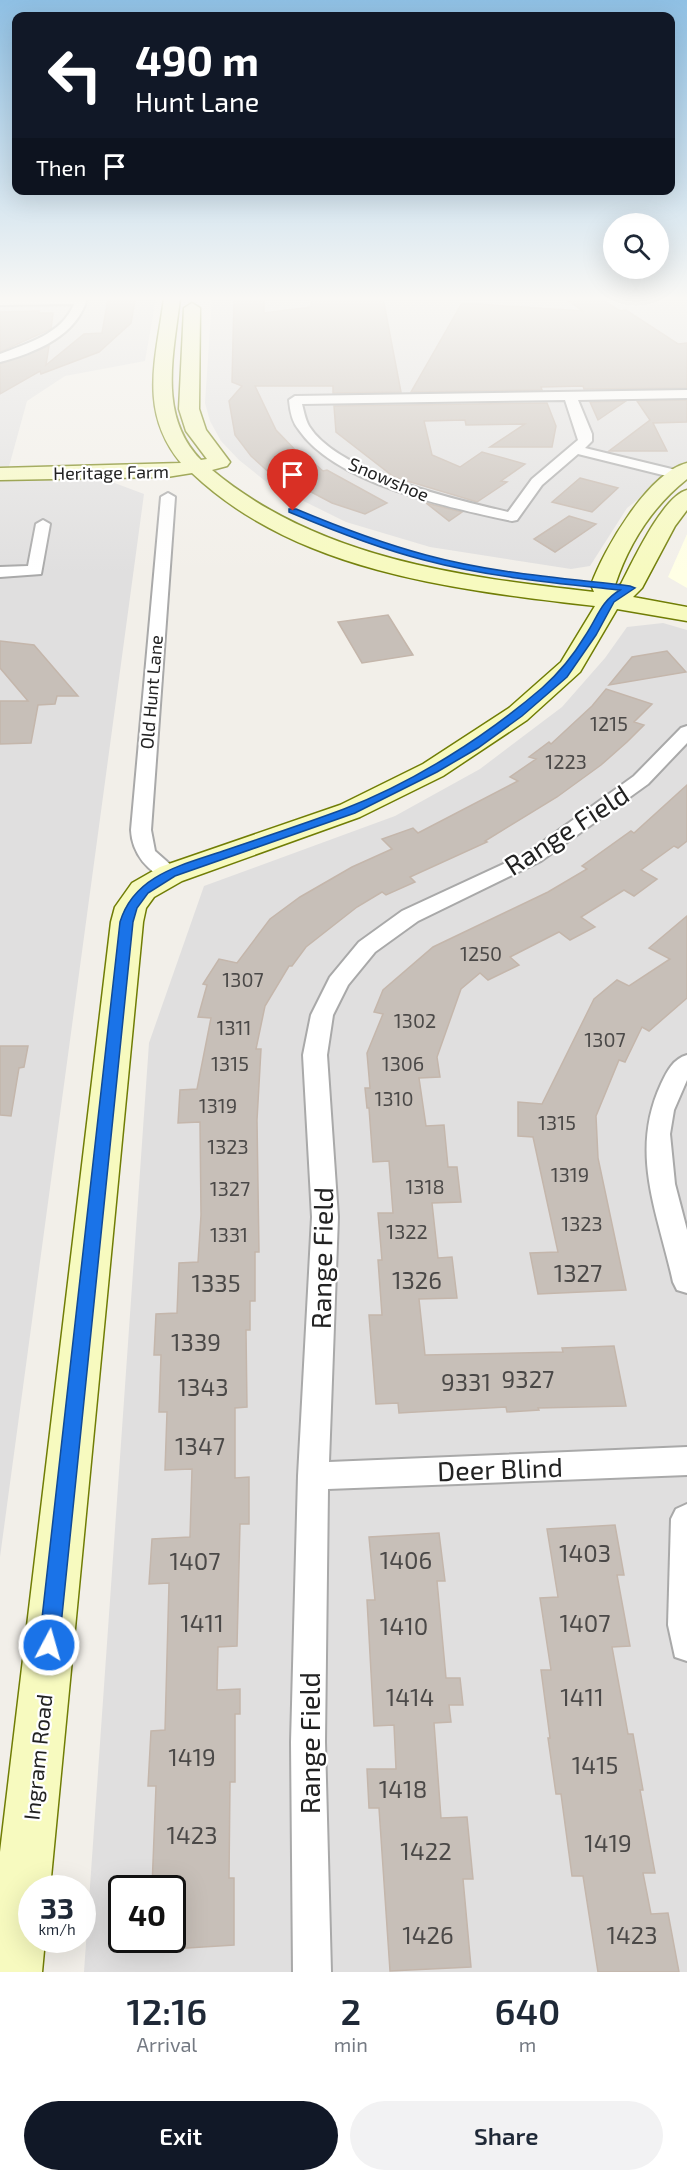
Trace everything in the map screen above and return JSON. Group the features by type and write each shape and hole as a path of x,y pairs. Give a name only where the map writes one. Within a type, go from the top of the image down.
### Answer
{"main road":[{"path":"164,390 164,410 172,435 198,467 224,490 252,509 314,538 357,554 460,580 614,591 687,599"},
{"path":"189,390 189,409 196,431 221,463 242,481 274,501 330,528 377,544 482,570 614,591 687,614"},
{"name":"Heritage Farm","path":"0,474 167,471 221,463"},
{"name":"Ingram Road","path":"14,1972 127,922 131,907 143,890 171,874 350,811 433,770 474,746 518,714 571,667 614,591 640,514 672,482"}],"street":[{"path":"565,461 585,441 585,434 570,396 687,394"},
{"name":"Snowshoe","path":"565,461 537,482 512,517 429,497 367,472 318,443 305,430 297,415 295,400 570,396"},
{"path":"578,450 615,460 672,482"},
{"path":"602,470 615,460"},
{"path":"565,461 627,478"},
{"name":"Old Hunt Lane","path":"168,497 141,815 141,844 148,859 171,874"},
{"path":"0,572 35,571 43,525"},
{"name":"Range Field","path":"312,1972 308,1742 313,1476 325,1217 315,1055 322,1016 338,982 367,947 410,916 534,856 640,780 668,754 687,732"},
{"path":"687,1063 664,1101 657,1138 661,1183 687,1282"},
{"name":"Deer Blind","path":"313,1476 687,1461"},
{"path":"687,1519 684,1624 687,1644"}],"shaded area":[{"path":"0,390 44,390 27,401 5,481 104,479 144,494 0,1557"},
{"path":"206,390 687,390 687,461 627,508 590,566 571,569 430,547 346,522 269,484 239,460 221,441 210,421 205,403"},
{"path":"687,534 687,588 668,577"},
{"path":"663,623 687,630 687,1972 84,1972 85,1953 96,1953 96,1875 91,1875 149,1043 204,886 395,816 480,769 562,707 605,658 627,627"}],"building":[{"path":"239,390 257,390 276,430 304,459 308,458 323,471 327,470 387,503 365,514 332,503 281,476 274,477 251,456 235,435 229,401"},
{"path":"333,390 401,390 401,392 333,393"},
{"path":"412,390 540,390 411,392"},
{"path":"687,400 687,422 653,423 667,451 609,451 650,420 637,401"},
{"path":"626,401 598,420 590,402"},
{"path":"547,403 556,426 552,447 490,447 525,424 466,425 465,420 424,421 432,455 460,467 482,452 525,464 501,481 507,482 477,502 394,477 336,432 334,406"},
{"path":"580,478 618,488 592,512 552,502"},
{"path":"426,503 462,512 449,521"},
{"path":"569,516 596,524 555,552 534,539"},
{"path":"388,615 413,655 362,663 338,622"},
{"path":"0,641 34,645 78,696 57,696 55,704 38,705 31,743 0,744 0,701 28,701 0,668"},
{"path":"667,651 686,672 609,685 632,657"},
{"path":"606,689 652,704 634,722 644,725 627,742 601,765 557,797 485,841 487,842 410,877 415,882 386,895 382,892 357,907 306,947 292,966 289,966 265,1006 256,1049 261,1049 257,1120 259,1252 255,1252 255,1301 250,1301 250,1330 246,1330 247,1407 235,1408 235,1478 249,1477 249,1524 240,1524 237,1646 218,1647 217,1690 240,1689 240,1714 235,1714 235,1782 230,1782 229,1878 234,1878 234,1945 186,1948 186,1875 153,1875 156,1786 148,1786 151,1731 165,1730 169,1583 149,1584 152,1539 190,1537 192,1469 165,1470 167,1412 159,1412 161,1355 154,1355 156,1314 177,1313 179,1263 198,1262 201,1215 200,1122 178,1123 180,1090 197,1089 211,1018 198,1017 207,985 203,984 219,959 237,963 270,919 300,897 352,867 392,849 382,839 413,828 418,833 518,781 510,777 536,759 529,757 549,742 551,744 592,706"},
{"path":"687,785 687,841 678,848 674,846 641,870 657,879 634,896 624,890 581,917 595,927 570,940 559,932 510,957 519,965 488,980 480,973 461,989 437,1057 440,1077 419,1078 426,1126 444,1125 448,1167 457,1167 461,1202 432,1203 438,1258 452,1257 457,1298 419,1299 425,1355 563,1352 562,1348 614,1346 626,1406 538,1408 539,1410 507,1412 506,1407 399,1413 398,1403 376,1404 369,1315 382,1315 378,1260 382,1260 378,1213 393,1213 389,1161 373,1162 369,1108 367,1108 365,1088 370,1088 367,1053 383,1014 374,1012 383,990 433,947 548,892 587,869 582,866 631,831 634,833"},
{"path":"687,916 687,998 649,1031 642,1027 625,1062 619,1060 596,1116 598,1158 626,1290 538,1294 530,1253 558,1252 533,1137 518,1136 518,1102 542,1104 594,999 617,980 629,986 670,959 649,948"},
{"path":"0,1046 28,1046 24,1067 19,1068 11,1116 0,1115"},
{"path":"615,1525 624,1575 617,1575 630,1646 612,1647 628,1734 633,1734 643,1790 640,1790 655,1873 643,1873 651,1914 668,1913 679,1972 598,1972 583,1876 572,1876 561,1794 556,1794 541,1670 551,1670 540,1598 558,1597 547,1529"},
{"path":"439,1533 445,1581 437,1581 446,1678 460,1678 463,1705 449,1705 451,1722 434,1723 441,1818 467,1817 473,1879 463,1879 471,1967 390,1971 379,1808 369,1808 367,1769 396,1769 394,1725 374,1726 367,1600 375,1600 369,1537"}],"route":[{"path":"49,1645 127,922 131,907 143,890 171,874 350,811 433,770 474,746 518,714 564,675 591,635 610,601 630,588 512,575 426,558 330,528 293,511"}]}
